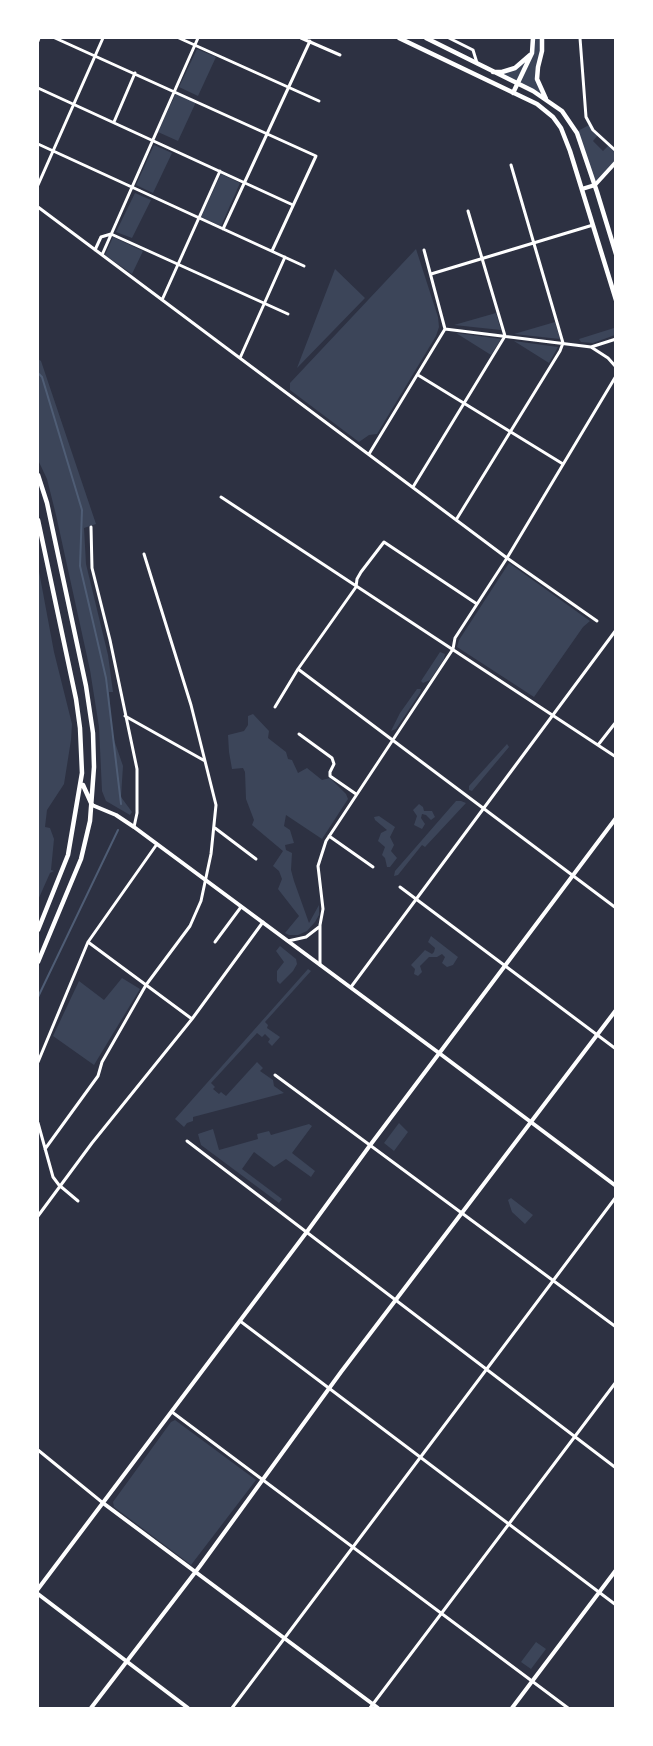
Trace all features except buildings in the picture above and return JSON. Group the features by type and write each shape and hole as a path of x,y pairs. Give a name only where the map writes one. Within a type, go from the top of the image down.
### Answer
{"main road":[{"path":"399,38 543,108 557,122 564,134 582,189 615,300"},
{"path":"426,38 546,99 562,111 574,128 595,185 615,254"},
{"path":"513,93 532,53 533,38"},
{"path":"542,38 537,79 546,99"},
{"path":"492,72 515,68 532,53"},
{"path":"582,189 595,185 615,162"},
{"path":"38,475 47,502 89,701 94,759 92,806 81,859 38,962"},
{"path":"38,520 76,699 81,736 83,788 92,806 116,815 206,880 615,1186"},
{"path":"38,930 68,855 82,773"},
{"path":"38,1589 615,818"},
{"path":"91,1708 615,1010"},
{"path":"103,1503 286,1639 371,1707 378,1708"},
{"path":"512,1708 615,1570"},
{"path":"38,1594 188,1708"}],"street":[{"path":"55,38 175,90 316,156 272,251"},
{"path":"38,185 103,38"},
{"path":"179,38 319,101"},
{"path":"102,255 198,38"},
{"path":"301,38 340,55"},
{"path":"449,38 473,50 477,64"},
{"path":"580,38 586,117 593,130 615,151"},
{"path":"223,229 310,41"},
{"path":"114,122 135,73"},
{"path":"38,88 293,205"},
{"path":"38,144 304,266"},
{"path":"456,520 560,351 562,343 511,165"},
{"path":"162,300 220,171"},
{"path":"38,207 507,558 597,621"},
{"path":"413,487 506,336 468,211"},
{"path":"431,274 593,225"},
{"path":"94,250 101,237 111,234 288,314"},
{"path":"369,454 445,329 424,250"},
{"path":"240,358 285,257"},
{"path":"445,329 591,347 608,358 615,367"},
{"path":"591,347 615,339"},
{"path":"418,375 563,464"},
{"path":"320,965 320,925 323,909 318,866 322,849 453,649 455,638 507,558 615,376"},
{"path":"221,497 615,757"},
{"path":"91,527 92,568 110,640 138,781 134,828"},
{"path":"275,707 298,669 356,587 361,572 384,542 477,604"},
{"path":"45,1149 98,1076 102,1062 146,985 190,926 201,901 212,854 216,805 191,705 144,554"},
{"path":"351,987 615,630"},
{"path":"298,669 615,908"},
{"path":"125,716 206,762"},
{"path":"598,745 615,722"},
{"path":"299,734 333,758 334,764 330,776 356,794"},
{"path":"214,827 256,859"},
{"path":"329,836 372,867"},
{"path":"38,1062 88,942 156,844"},
{"path":"400,887 615,1049"},
{"path":"215,942 242,907"},
{"path":"38,1216 59,1185 192,1019 263,922"},
{"path":"288,941 306,937 320,925"},
{"path":"88,942 192,1019"},
{"path":"275,1075 615,1327"},
{"path":"38,1123 54,1177 59,1185 78,1201"},
{"path":"187,1141 615,1468"},
{"path":"232,1708 286,1639 352,1547 615,1197"},
{"path":"240,1321 615,1605"},
{"path":"371,1707 615,1382"},
{"path":"172,1412 568,1708"},
{"path":"38,1450 103,1503"}],"shaded area":[{"path":"533,38 542,38 537,75 546,99 492,72 515,68 532,53"},
{"path":"197,49 216,57 198,96 179,87"},
{"path":"176,93 196,102 178,141 158,132"},
{"path":"589,125 598,135 593,141 603,151 609,145 615,151 615,162 595,185 576,132"},
{"path":"154,145 172,153 153,193 136,185"},
{"path":"221,174 240,183 221,226 201,217"},
{"path":"135,193 151,200 132,238 116,232"},
{"path":"113,237 143,251 132,274 105,255"},
{"path":"416,249 438,317 439,327 436,336 377,434 369,435 359,442 290,390 290,383"},
{"path":"335,269 365,298 297,368"},
{"path":"496,313 501,330 454,325"},
{"path":"555,322 560,339 514,334"},
{"path":"614,328 615,335 593,343 581,342 579,339"},
{"path":"456,333 501,339 491,355"},
{"path":"514,341 558,347 549,363"},
{"path":"38,359 41,361 96,524 84,528 86,564 108,655 113,692 109,692 112,734 123,766 121,797 132,812 130,815 106,801 102,791 99,727 90,670 56,515 47,479 38,460"},
{"path":"509,563 590,621 583,627 534,697 457,647 459,640"},
{"path":"38,566 54,652 72,724 64,784 47,810 45,827 50,828 54,839 51,870 54,871 50,873 38,900"},
{"path":"440,652 445,654 444,659 430,680 423,683 421,681"},
{"path":"417,689 421,689 420,693 396,729 391,731 400,713"},
{"path":"253,714 269,731 268,738 286,752 298,773 307,768 322,780 330,778 348,799 322,839 286,815 284,826 290,830 294,843 285,845 286,850 292,853 291,870 309,923 319,905 319,915 315,922 307,931 298,935 285,933 299,916 278,889 282,879 279,871 273,866 283,851 252,825 254,820 246,799 245,772 243,768 232,769 228,735 244,731 248,725 248,716"},
{"path":"507,744 509,747 472,791 469,790 469,786"},
{"path":"456,801 466,803 425,847 422,845 398,875 394,876 395,871"},
{"path":"419,804 424,811 432,811 435,817 431,820 422,814 421,818 425,824 422,829 414,825 417,816 413,810"},
{"path":"379,816 395,827 390,837 394,845 391,851 397,858 390,867 387,867 382,855 385,847 378,841 381,833 387,830 375,820 374,817"},
{"path":"431,936 458,957 453,965 447,967 442,963 445,957 442,954 429,957 420,966 422,972 418,976 414,974 415,969 411,965 425,950 432,954 434,952 435,948 428,942"},
{"path":"280,946 296,959 297,964 280,984 277,981 277,971 284,962 276,951"},
{"path":"308,969 311,971 265,1022 268,1025 267,1028 280,1037 272,1046 265,1034 262,1037 257,1033 211,1083 215,1087 213,1089 226,1096 257,1062 263,1068 260,1071 273,1080 274,1086 284,1093 193,1117 193,1121 184,1127 175,1119"},
{"path":"122,978 140,989 94,1065 53,1036 79,981 104,1000"},
{"path":"399,1123 408,1132 394,1151 384,1143"},
{"path":"309,1124 312,1126 292,1153 315,1171 311,1177 286,1159 274,1167 254,1152 242,1169 282,1199 279,1203 201,1145 198,1134 213,1129 219,1150 258,1139 257,1134 269,1131 271,1135"},
{"path":"511,1198 533,1215 525,1224 512,1212 508,1200"},
{"path":"175,1420 256,1480 191,1565 114,1507 113,1502 171,1422"},
{"path":"536,1642 546,1649 531,1669 521,1662"}],"waterway":[{"path":"38,373 42,377 82,510 80,566 106,678 121,804"},
{"path":"38,997 118,830"}]}
